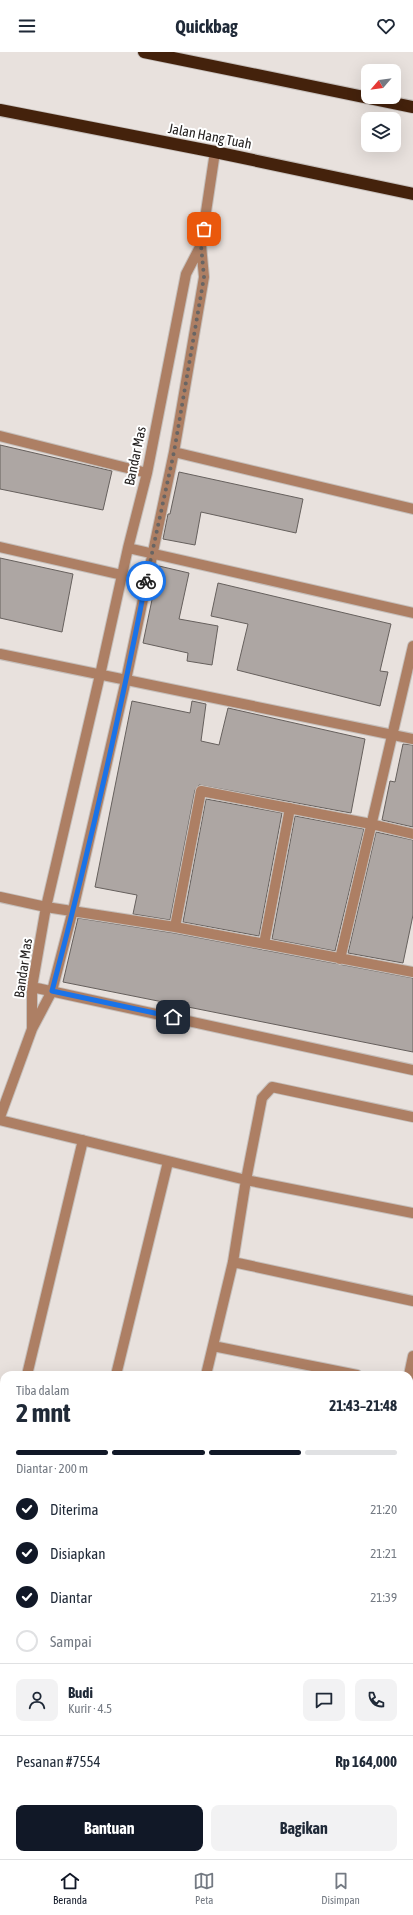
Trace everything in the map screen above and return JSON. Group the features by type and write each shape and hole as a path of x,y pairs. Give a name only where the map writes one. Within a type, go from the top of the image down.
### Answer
{"highway":[{"path":"144,52 413,107"},
{"name":"Jalan Hang Tuah","path":"0,110 215,152 413,194"}],"street":[{"name":"Bandar Mas","path":"32,1029 52,991 73,910 126,680 151,554 174,452 204,277 201,245 215,152"},
{"name":"Bandar Mas","path":"32,1029 32,987 46,906 128,548 147,473 186,274 201,245"},
{"path":"0,436 147,473"},
{"path":"174,452 413,509"},
{"path":"0,547 122,575"},
{"path":"128,548 413,613"},
{"path":"340,959 413,646"},
{"path":"0,654 413,739"},
{"path":"174,927 201,791 371,824 413,834"},
{"path":"264,944 290,808"},
{"path":"0,897 174,927 413,972"},
{"path":"32,987 413,1070"},
{"path":"32,1029 0,1118 168,1162 246,1180 413,1213"},
{"path":"207,1371 233,1262 246,1180 262,1098 272,1087 413,1117"},
{"path":"28,1371 83,1140"},
{"path":"117,1371 168,1162"},
{"path":"233,1262 413,1301"},
{"path":"213,1346 337,1371"},
{"path":"410,1371 413,1356"}],"building":[{"path":"0,445 112,471 103,510 0,489"},
{"path":"179,472 303,499 296,533 201,512 195,545 163,539"},
{"path":"0,558 73,574 62,632 0,618"},
{"path":"159,566 189,573 179,619 218,626 212,665 187,661 188,653 143,643"},
{"path":"218,583 391,624 380,671 388,672 380,706 237,670 248,624 211,616"},
{"path":"132,701 190,713 192,701 206,704 201,741 219,745 228,708 365,739 351,813 199,785 195,790 170,920 133,914 137,895 95,887"},
{"path":"403,744 413,745 413,827 382,820 390,781 395,782"},
{"path":"206,799 282,813 259,936 183,922"},
{"path":"295,816 364,829 335,951 272,939"},
{"path":"376,832 413,840 413,915 403,963 348,953"},
{"path":"78,918 174,933 413,978 413,1052 63,982"}],"way so far":[{"path":"146,581 174,452 204,277 201,245 204,229"}],"route":[{"path":"146,581 126,680 73,910 52,991 173,1017"}]}
